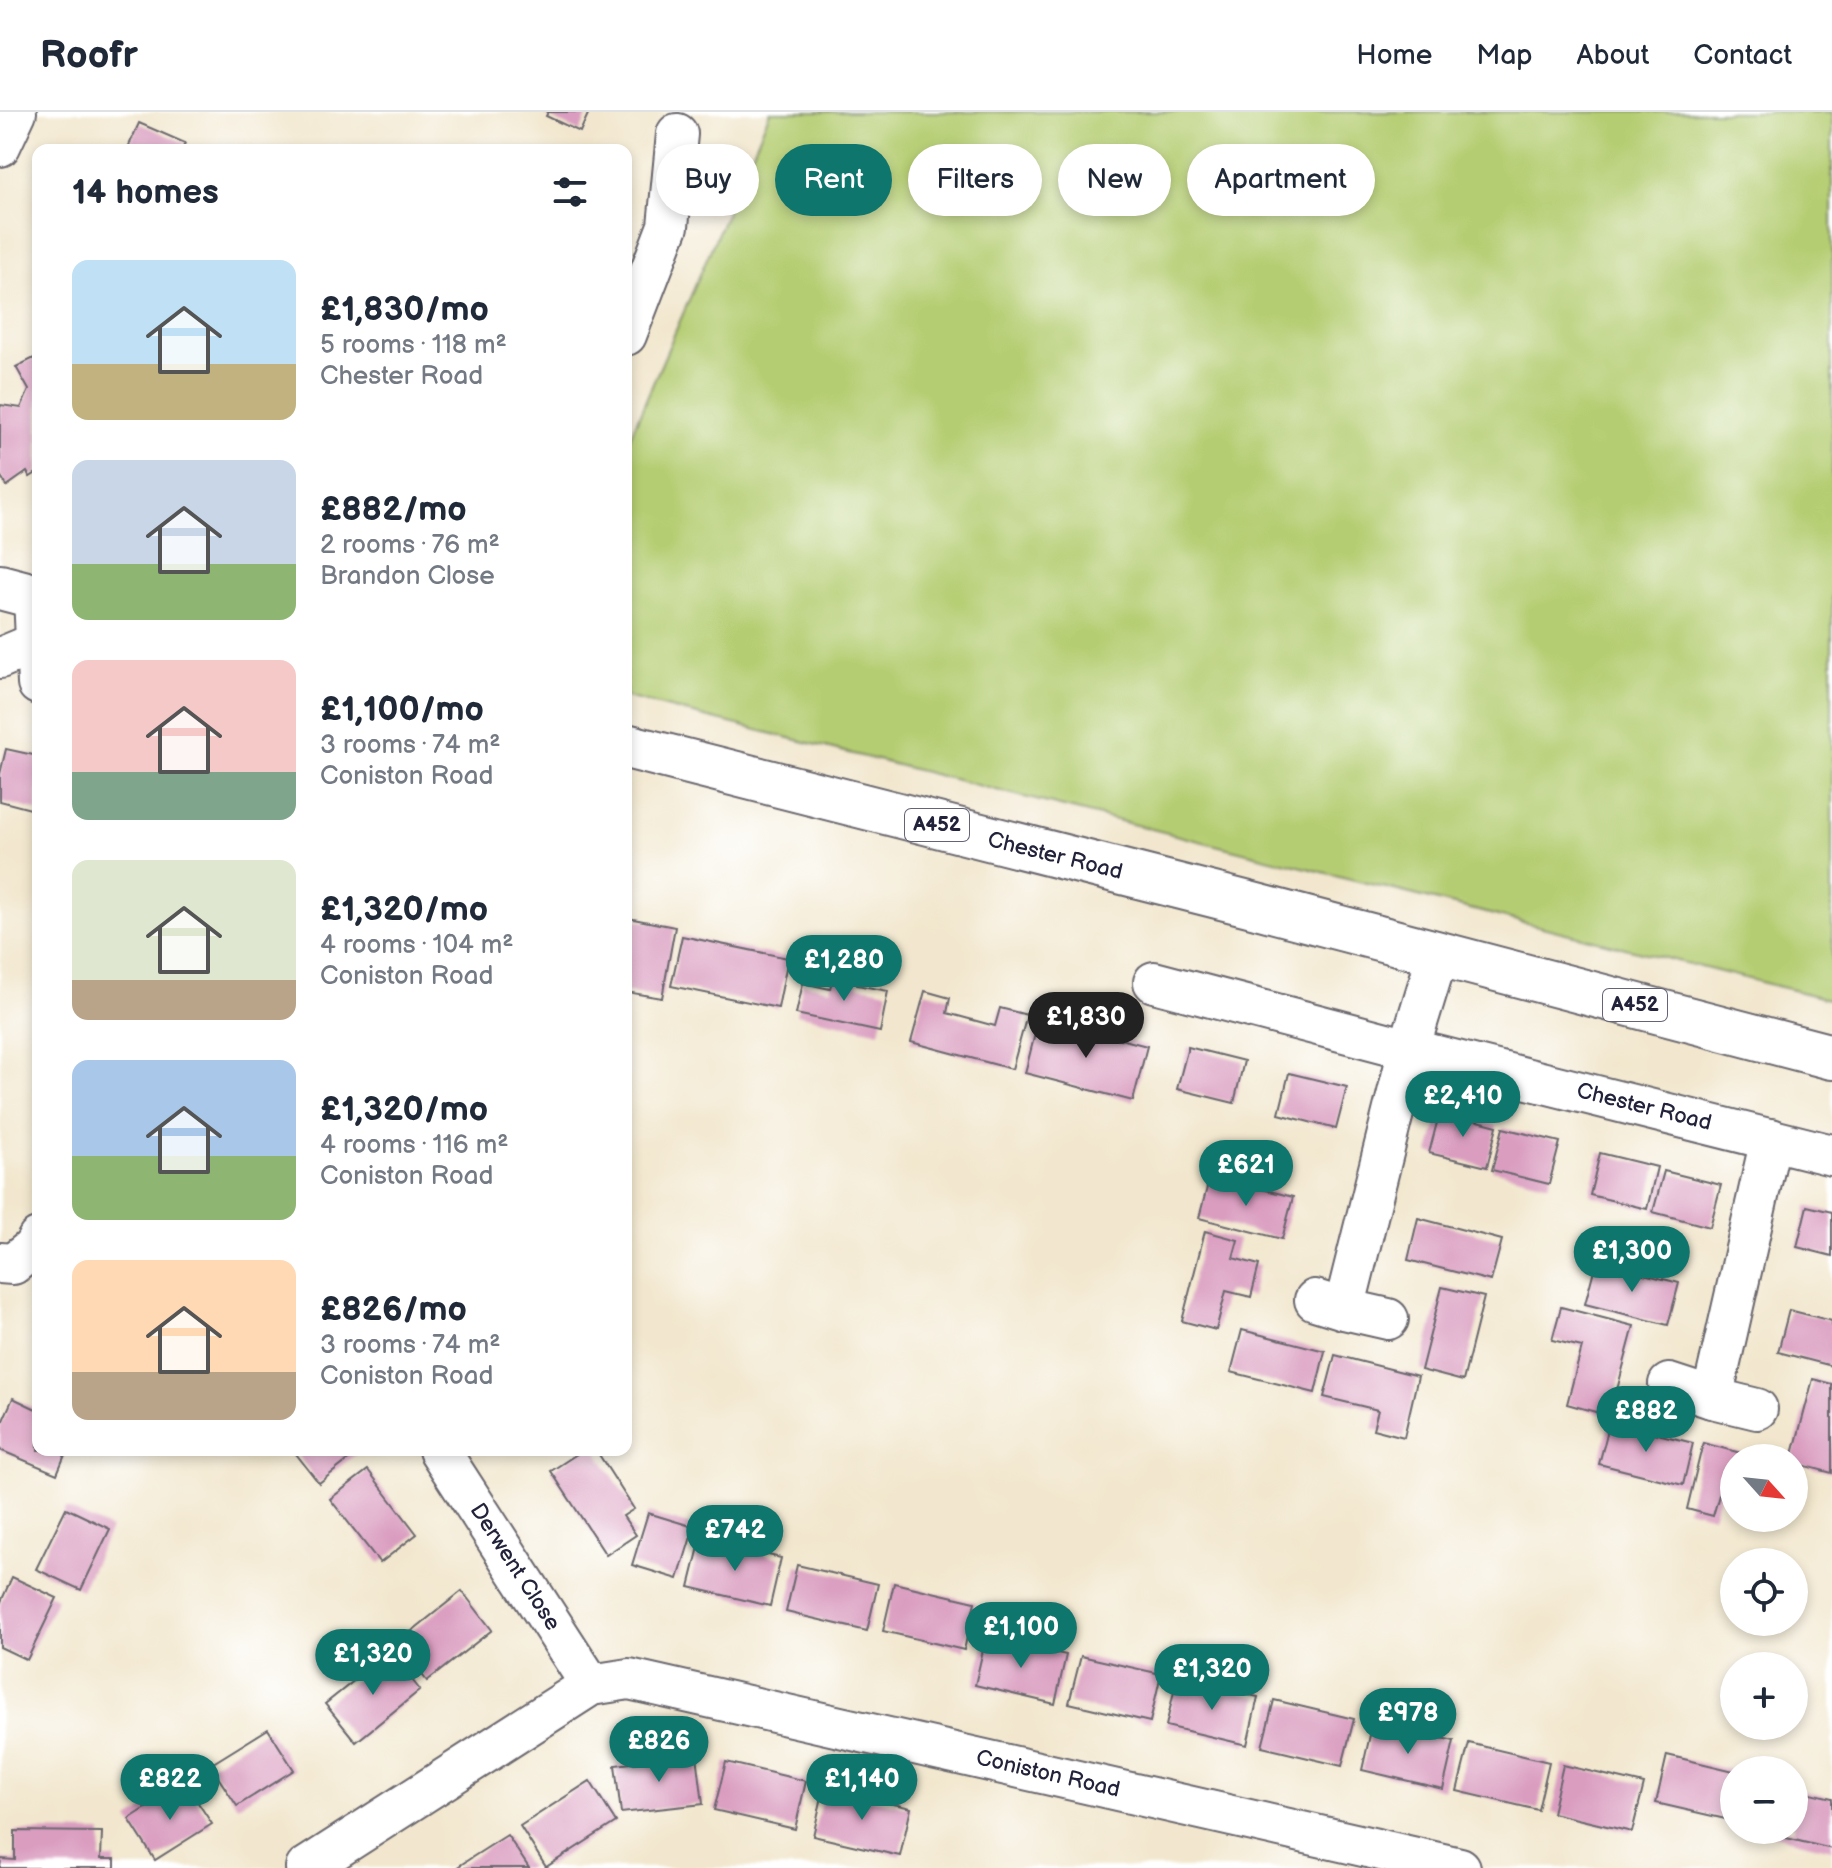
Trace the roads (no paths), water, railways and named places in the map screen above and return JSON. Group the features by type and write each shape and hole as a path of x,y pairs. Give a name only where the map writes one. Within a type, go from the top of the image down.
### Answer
{"highway":[{"name":"Chester Road","path":"632,748 1832,1057"}],"street":[{"path":"0,146 16,112"},
{"path":"632,319 668,226 677,134"},
{"path":"24,593 32,626"},
{"path":"0,658 32,645"},
{"path":"1388,1319 1329,1304 1438,954"},
{"name":"Chester Road","path":"1154,982 1832,1155"},
{"path":"1712,1398 1771,1139"},
{"path":"0,1263 13,1264 32,1249"},
{"path":"1669,1384 1757,1409"},
{"name":"Derwent Close","path":"443,1456 591,1685"},
{"name":"Coniston Road","path":"306,1868 591,1685 629,1679 1460,1868"}]}
